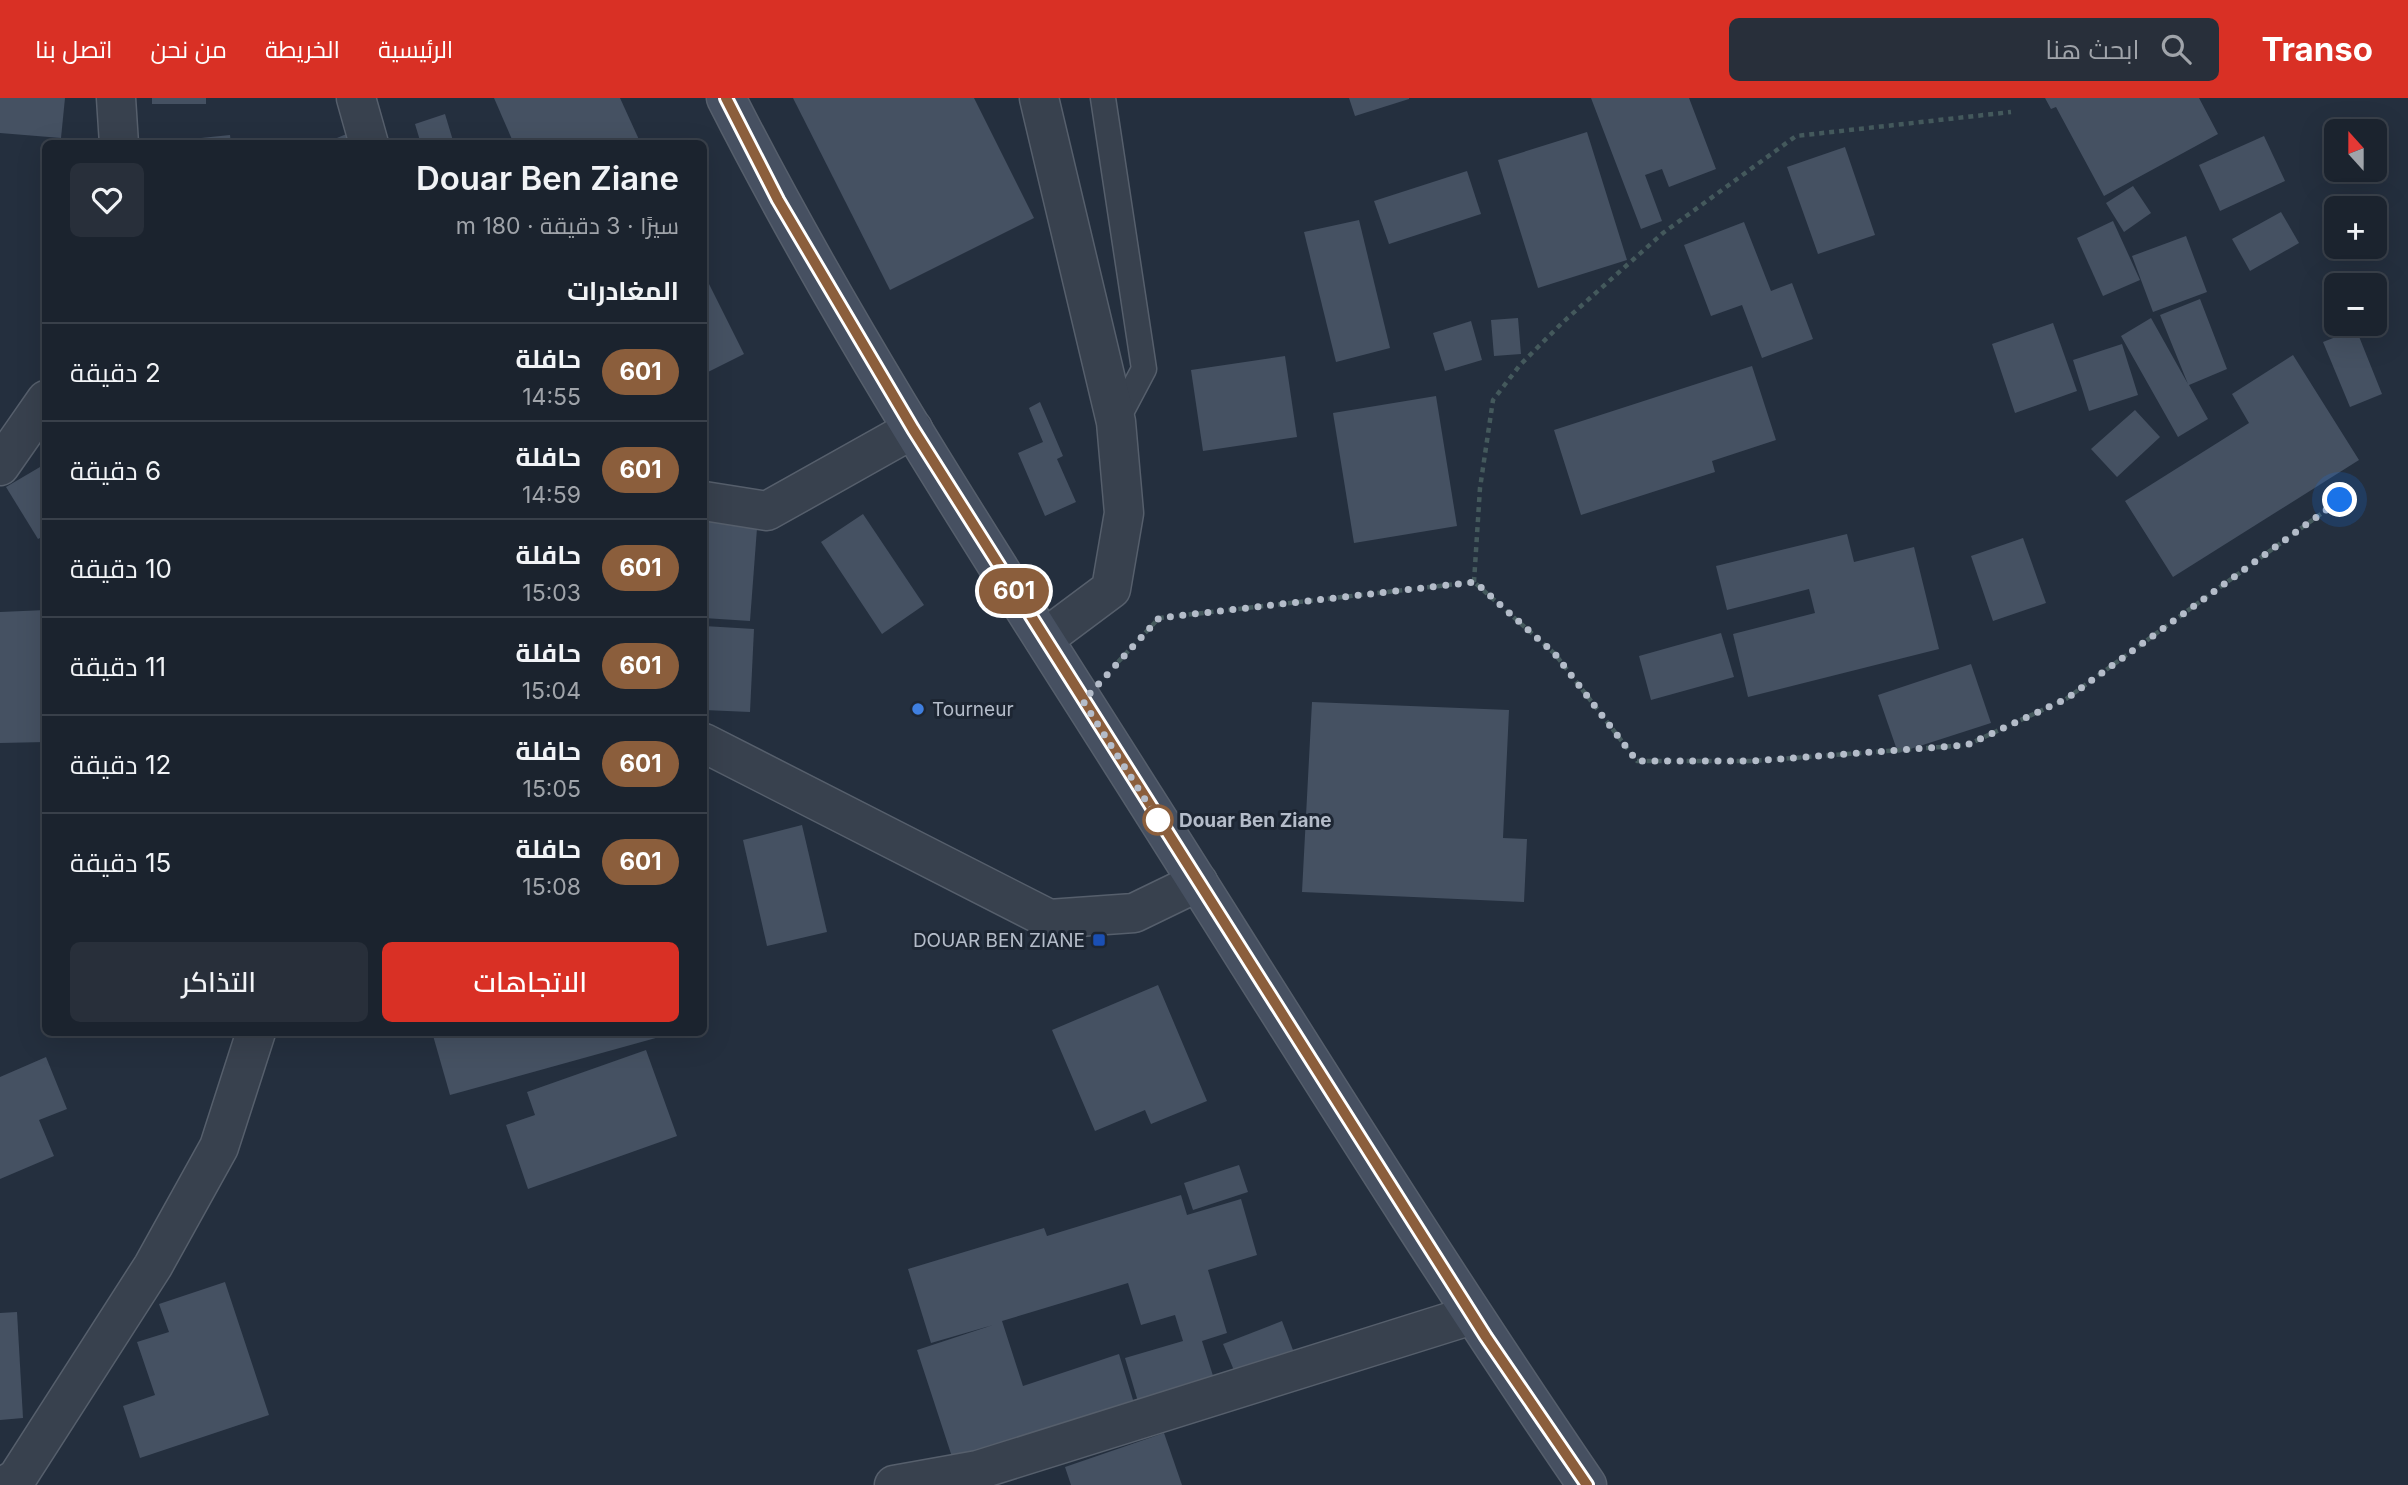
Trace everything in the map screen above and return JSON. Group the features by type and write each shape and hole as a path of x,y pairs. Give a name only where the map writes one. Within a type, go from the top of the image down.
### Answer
{"main road":[{"path":"726,98 778,200 913,429 1472,1315 1587,1485"}],"street":[{"path":"116,98 119,140"},
{"path":"356,98 368,140"},
{"path":"1040,98 1116,422 1124,513 1111,589 1044,639"},
{"path":"0,466 42,406"},
{"path":"707,501 767,511 913,429"},
{"path":"707,745 1049,919 1134,912 1198,882"},
{"path":"6,1485 17,1478 153,1266 219,1147 255,1036"},
{"path":"894,1485 978,1470 1472,1315"}],"lane":[{"path":"1103,98 1144,369 1116,422"}],"path":[{"path":"1475,582 1480,488 1493,400 1520,365 1553,331 1663,233 1796,136 2011,112"},
{"path":"1083,701 1159,618 1475,582 1555,654 1637,761 1753,761 1967,745 2066,699 2340,500"}],"building":[{"path":"0,98 65,98 61,138 0,133"},
{"path":"152,98 206,98 206,104 152,104"},
{"path":"494,98 620,98 639,140 512,140"},
{"path":"793,98 974,98 1034,218 890,290"},
{"path":"1349,98 1409,98 1409,99 1355,116"},
{"path":"1591,98 1689,98 1716,169 1669,187 1662,169 1645,175 1662,221 1641,229"},
{"path":"2045,98 2199,98 2218,134 2104,196 2056,107 2051,109"},
{"path":"445,114 453,140 420,140 415,124"},
{"path":"356,130 360,140 332,140"},
{"path":"1587,132 1627,260 1538,288 1498,160"},
{"path":"230,135 231,140 201,140"},
{"path":"2264,136 2285,181 2220,211 2199,165"},
{"path":"1845,147 1875,235 1818,254 1787,167"},
{"path":"1467,171 1481,214 1389,244 1374,201"},
{"path":"2133,186 2151,213 2124,232 2106,203"},
{"path":"2281,212 2299,243 2250,271 2232,239"},
{"path":"1359,220 1390,348 1336,362 1304,232"},
{"path":"2113,221 2140,280 2103,296 2077,238"},
{"path":"1744,222 1771,291 1792,283 1813,339 1762,358 1742,305 1711,316 1684,245"},
{"path":"2186,236 2207,292 2153,312 2132,256"},
{"path":"707,280 744,354 707,372"},
{"path":"2200,299 2227,369 2189,385 2208,419 2178,437 2121,336 2151,318 2188,384 2160,315"},
{"path":"1518,318 1521,354 1494,356 1491,320"},
{"path":"1471,321 1482,360 1445,371 1433,333"},
{"path":"2053,323 2077,391 2015,413 1992,344"},
{"path":"2338,336 2359,336 2382,394 2350,407 2323,342"},
{"path":"2122,344 2138,395 2089,411 2073,360"},
{"path":"2293,355 2359,460 2173,577 2125,501 2249,423 2232,394"},
{"path":"1285,356 1297,437 1203,451 1191,370"},
{"path":"1752,366 1776,440 1712,461 1715,472 1581,515 1554,430"},
{"path":"1436,396 1457,526 1354,543 1333,413"},
{"path":"1040,402 1063,456 1057,459 1076,502 1045,516 1018,453 1043,442 1029,408"},
{"path":"2135,410 2160,437 2117,477 2091,449"},
{"path":"40,467 42,470 42,537 38,539 6,487"},
{"path":"707,511 758,515 750,621 707,618"},
{"path":"863,514 924,605 882,634 821,542"},
{"path":"1847,534 1854,562 1914,547 1939,649 1748,697 1733,634 1815,613 1809,589 1727,610 1716,566"},
{"path":"2023,538 2046,603 1993,621 1971,556"},
{"path":"42,610 42,742 0,743 0,612"},
{"path":"707,626 754,629 750,712 707,710"},
{"path":"1721,633 1734,677 1651,700 1639,656"},
{"path":"1971,664 1991,723 1898,753 1878,695"},
{"path":"1312,702 1509,710 1503,838 1527,839 1524,902 1302,892"},
{"path":"802,825 827,932 767,946 743,840"},
{"path":"1158,985 1207,1101 1151,1124 1145,1110 1095,1131 1052,1030"},
{"path":"433,1036 663,1036 450,1095"},
{"path":"646,1050 677,1136 528,1189 506,1125 535,1115 527,1092"},
{"path":"46,1057 67,1109 39,1120 54,1156 0,1179 0,1077"},
{"path":"1239,1165 1248,1192 1193,1210 1184,1183"},
{"path":"1181,1195 1187,1215 1241,1199 1257,1255 1208,1270 1227,1333 1202,1341 1215,1382 1139,1405 1125,1358 1183,1341 1175,1315 1141,1325 1128,1283 1002,1321 1023,1386 1119,1354 1134,1403 954,1463 917,1350 993,1325 931,1343 908,1269 1044,1228 1047,1236"},
{"path":"225,1282 269,1415 140,1458 123,1406 155,1395 137,1342 169,1332 159,1304"},
{"path":"17,1312 23,1418 0,1420 0,1313"},
{"path":"1282,1321 1296,1358 1238,1380 1223,1344"},
{"path":"1164,1433 1182,1485 1071,1485 1065,1467"}],"bus line":[{"name":"601","path":"726,98 778,200 913,429 1486,1337 1587,1485"}],"place":[{"name":"Tourneur","path":"918,709"},
{"name":"Douar Ben Ziane","path":"1158,820"},
{"name":"DOUAR BEN ZIANE","path":"1099,940"}],"route":[{"path":"1158,820 1083,701 1159,618 1475,582 1555,654 1637,761 1753,761 1967,745 2066,699 2340,500"}]}
